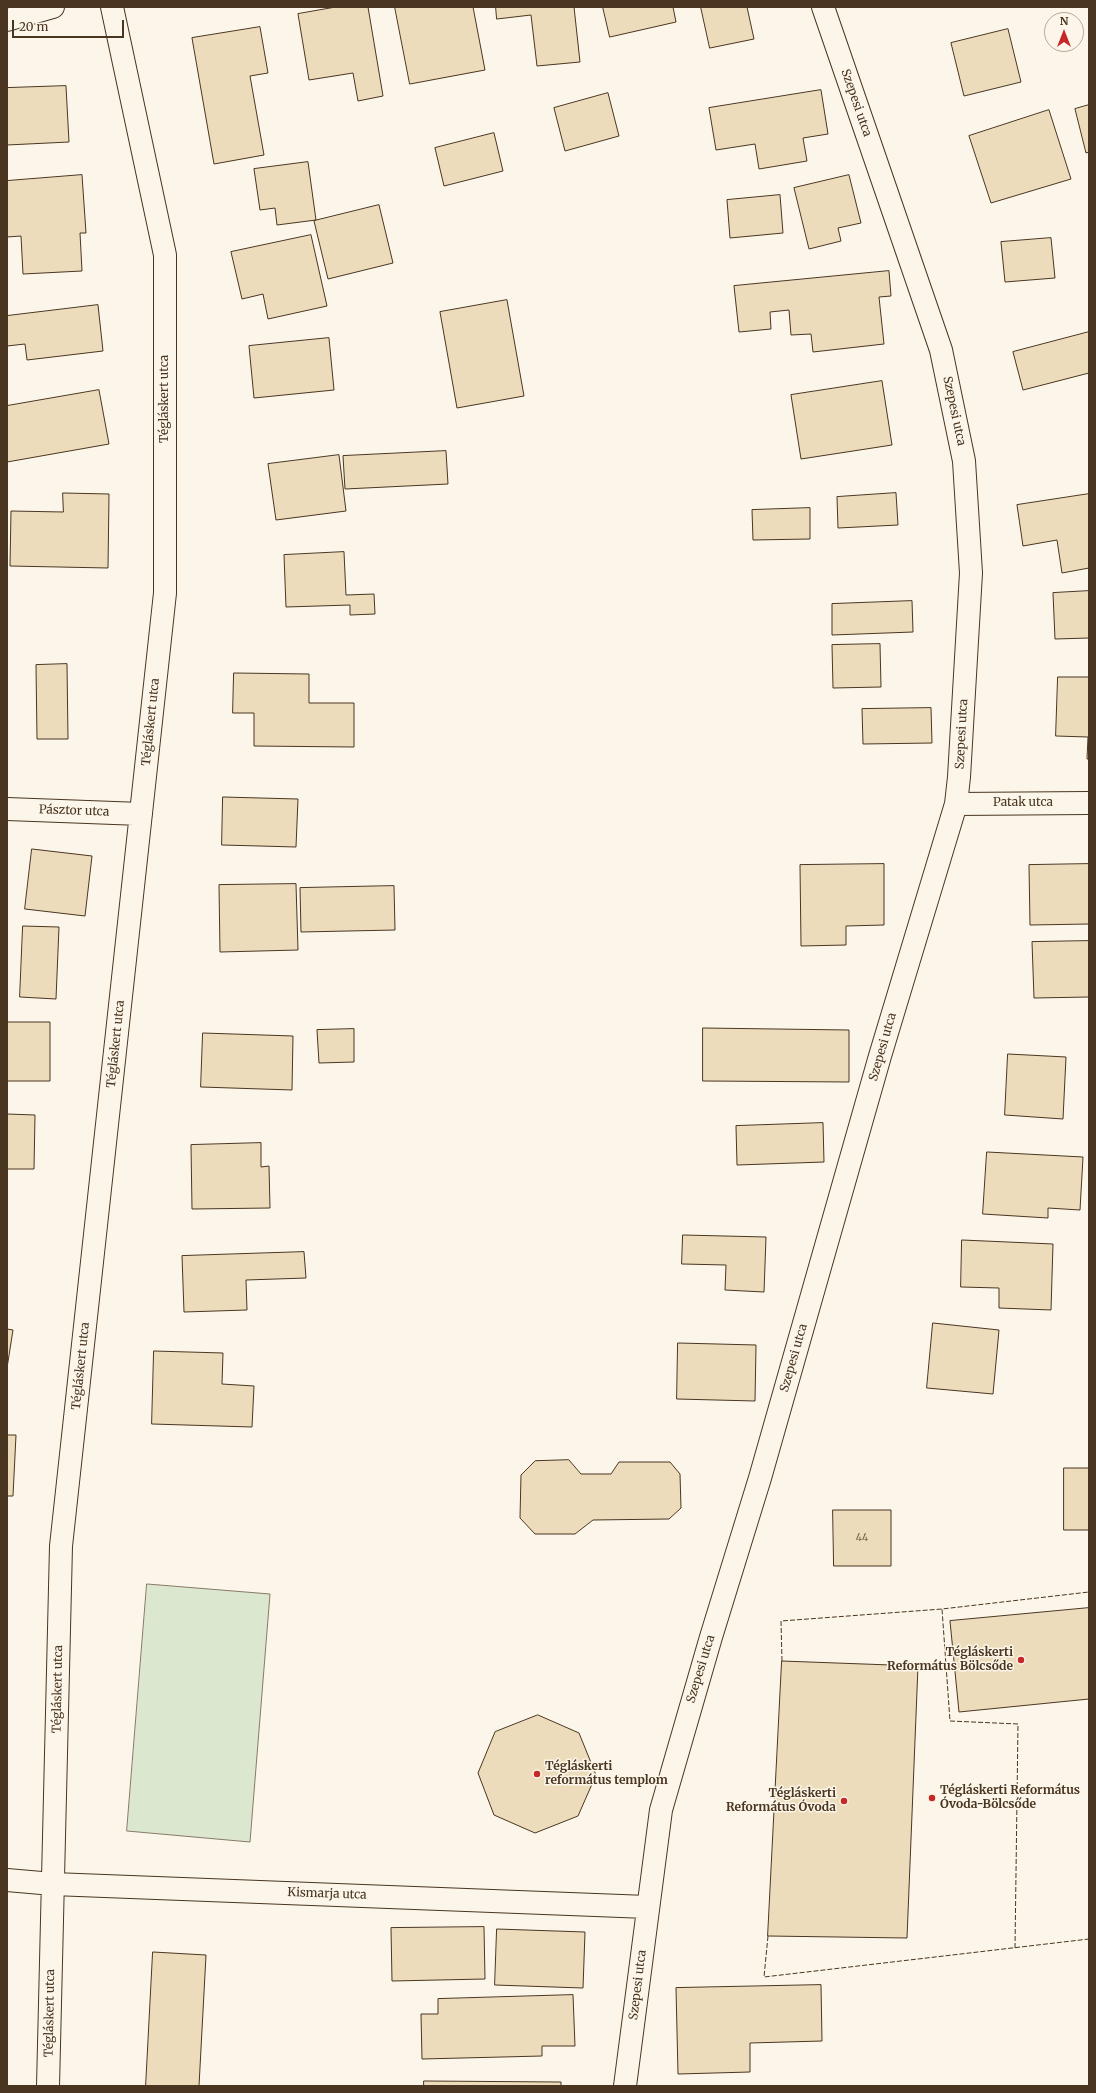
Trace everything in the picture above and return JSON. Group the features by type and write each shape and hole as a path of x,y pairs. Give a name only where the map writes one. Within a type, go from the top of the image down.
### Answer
{"street":[{"path":"7,20 53,7"},
{"name":"Tégláskert utca","path":"48,2086 61,1546 165,592 165,255 112,7"},
{"name":"Szepesi utca","path":"625,2086 647,1907 663,1803 711,1636 760,1478 880,1056 956,804 971,573 964,460 941,350 823,7"},
{"name":"Patak utca","path":"956,804 1089,803"},
{"name":"Pásztor utca","path":"7,809 141,814"},
{"name":"Kismarja utca","path":"7,1880 53,1884 647,1907"}],"green space":[{"path":"147,1584 270,1594 250,1842 127,1831"}],"building":[{"path":"336,7 368,7 383,96 358,101 353,73 309,80 298,14"},
{"path":"395,7 473,7 485,70 410,84"},
{"path":"496,7 574,7 580,62 537,66 531,15 497,19"},
{"path":"603,7 673,7 676,22 610,37"},
{"path":"701,7 747,7 754,39 710,48"},
{"path":"260,27 268,73 250,76 264,155 214,164 192,38"},
{"path":"1008,29 1021,82 964,96 951,43"},
{"path":"66,86 69,142 7,145 7,88"},
{"path":"821,90 828,134 803,138 807,161 759,169 755,144 716,150 709,108"},
{"path":"608,93 619,136 565,151 554,108"},
{"path":"1089,105 1089,152 1086,153 1075,109"},
{"path":"1049,110 1071,179 991,203 969,136"},
{"path":"494,133 503,171 444,186 435,148"},
{"path":"308,162 316,220 277,225 275,208 260,210 254,169"},
{"path":"82,175 86,233 80,233 82,271 23,274 21,236 7,237 7,181"},
{"path":"849,175 861,223 838,228 841,241 809,249 794,188"},
{"path":"780,195 783,233 730,238 727,200"},
{"path":"379,205 393,263 328,279 314,221"},
{"path":"311,235 327,306 268,319 263,294 242,299 231,252"},
{"path":"1051,238 1055,278 1005,282 1001,242"},
{"path":"889,271 891,296 879,297 884,344 813,352 811,334 791,335 789,310 770,312 771,329 739,332 734,286"},
{"path":"507,300 524,396 457,408 440,312"},
{"path":"98,305 103,351 27,360 25,344 7,346 7,316"},
{"path":"1089,332 1089,373 1023,390 1013,352"},
{"path":"329,338 334,390 254,398 249,346"},
{"path":"882,381 892,445 801,459 791,395"},
{"path":"99,390 109,444 7,462 7,406"},
{"path":"446,451 448,484 345,489 343,456"},
{"path":"339,455 346,511 276,520 268,464"},
{"path":"63,493 109,494 108,568 10,566 11,511 63,512"},
{"path":"896,493 898,525 838,528 837,497"},
{"path":"1089,494 1089,568 1062,573 1057,540 1023,546 1017,505"},
{"path":"810,508 810,539 753,540 752,510"},
{"path":"344,552 346,595 374,594 375,614 350,615 350,605 286,607 284,555"},
{"path":"1089,591 1089,638 1055,639 1053,593"},
{"path":"912,601 913,632 832,635 832,604"},
{"path":"880,644 881,687 833,688 832,645"},
{"path":"67,664 68,739 37,739 36,665"},
{"path":"234,673 309,674 309,703 354,703 354,747 254,746 254,713 233,713"},
{"path":"1058,677 1089,677 1089,759 1087,759 1088,737 1056,736"},
{"path":"931,708 932,743 863,744 862,709"},
{"path":"223,797 298,799 296,847 222,845"},
{"path":"32,849 92,856 85,916 25,909"},
{"path":"884,864 884,925 846,926 846,945 801,946 800,865"},
{"path":"1089,864 1089,924 1030,925 1029,865"},
{"path":"296,884 298,950 220,952 219,885"},
{"path":"394,886 395,930 301,932 300,888"},
{"path":"23,926 59,927 56,999 20,997"},
{"path":"1089,941 1089,997 1034,998 1032,942"},
{"path":"7,1022 50,1022 50,1081 7,1081"},
{"path":"703,1028 849,1030 849,1082 703,1081"},
{"path":"354,1029 354,1062 319,1063 317,1030"},
{"path":"203,1033 293,1036 292,1090 201,1087"},
{"path":"1008,1054 1066,1057 1063,1119 1005,1115"},
{"path":"7,1114 35,1115 34,1169 7,1169"},
{"path":"823,1123 824,1162 737,1165 736,1126"},
{"path":"261,1143 261,1167 269,1166 270,1208 192,1209 191,1145"},
{"path":"987,1152 1083,1157 1080,1210 1048,1208 1048,1218 983,1214"},
{"path":"683,1235 766,1237 764,1292 725,1290 726,1265 682,1264"},
{"path":"962,1240 1053,1244 1051,1310 999,1308 999,1288 961,1287"},
{"path":"304,1252 306,1278 246,1280 247,1310 184,1312 182,1256"},
{"path":"933,1323 999,1330 993,1394 927,1388"},
{"path":"7,1329 13,1330 7,1368"},
{"path":"678,1343 756,1345 755,1401 677,1399"},
{"path":"154,1351 223,1353 222,1384 254,1386 252,1427 152,1424"},
{"path":"7,1435 16,1435 13,1496 7,1496"},
{"path":"569,1460 581,1474 611,1474 619,1462 670,1462 680,1474 681,1508 669,1519 593,1520 575,1534 535,1534 520,1518 521,1475 535,1461"},
{"path":"1064,1468 1089,1468 1089,1530 1064,1530"},
{"path":"833,1510 891,1510 891,1566 834,1566"},
{"name":"Tégláskerti Református Bölcsőde","path":"1089,1608 1089,1699 959,1712 950,1621"},
{"name":"Tégláskerti Református Óvoda","path":"782,1661 918,1666 907,1938 768,1936"},
{"name":"Tégláskerti református templom","path":"538,1715 579,1733 596,1775 578,1816 535,1833 494,1815 478,1773 495,1732"},
{"path":"484,1927 485,1979 392,1981 391,1928"},
{"path":"497,1929 585,1932 583,1988 495,1985"},
{"path":"153,1952 206,1955 199,2086 146,2086"},
{"path":"821,1985 822,2041 750,2043 750,2072 678,2074 676,1988"},
{"path":"573,1995 575,2046 542,2046 542,2056 422,2059 421,2014 438,2014 438,1999"},
{"path":"424,2081 561,2082 561,2086 424,2086"}],"fence":[{"path":"1015,1948 1018,1724 950,1721 942,1609 1089,1592"},
{"path":"782,1661 781,1621 942,1609"},
{"path":"768,1936 764,1977 1089,1939"}],"place":[{"name":"Tégláskerti Református Bölcsőde","path":"1021,1660"},
{"name":"Tégláskerti református templom","path":"537,1774"},
{"name":"Tégláskerti Református Óvoda-Bölcsőde","path":"932,1798"},
{"name":"Tégláskerti Református Óvoda","path":"844,1801"}]}
